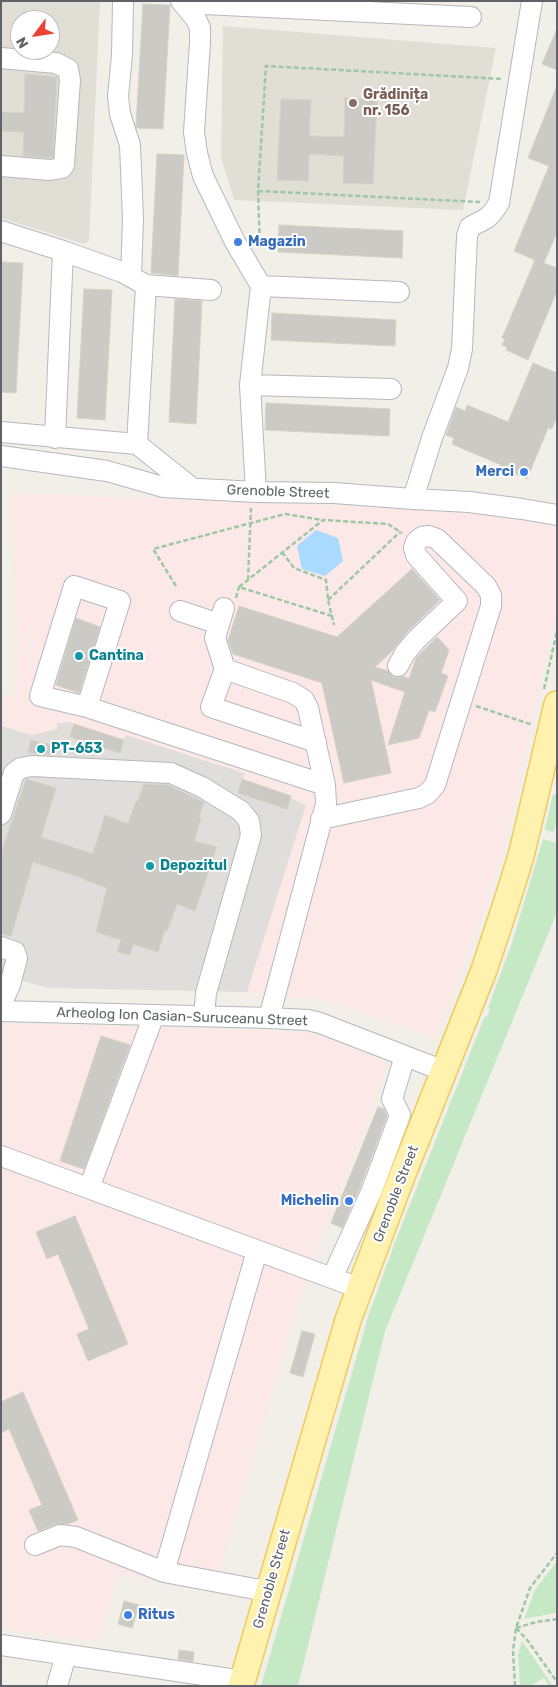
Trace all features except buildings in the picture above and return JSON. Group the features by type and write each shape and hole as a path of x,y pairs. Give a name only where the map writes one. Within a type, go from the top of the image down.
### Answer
{"main road":[{"name":"Grenoble Street","path":"242,1683 348,1320 360,1288 389,1179 444,1071 484,970 521,856 550,701"}],"street":[{"path":"123,1 122,55 118,96 120,114 130,145 138,281 137,444"},
{"path":"413,499 432,438 458,368 462,349 467,236 470,228 487,218 499,204 532,1"},
{"path":"185,5 204,4 472,17"},
{"path":"185,5 196,19 200,28 194,132 203,176 218,210 261,286 250,385 254,498"},
{"path":"1,58 56,63 68,69 70,80 64,165 62,168 50,170 1,166"},
{"path":"1,231 63,251 138,281 211,290"},
{"path":"55,438 63,251"},
{"path":"261,286 399,292"},
{"path":"250,385 392,390"},
{"path":"1,432 137,444 192,488"},
{"name":"Grenoble Street","path":"1,456 107,471 163,487 192,488 254,498 334,493 469,502 522,508 557,516"},
{"path":"321,820 419,798 427,794 436,785 491,606 491,595 486,586 438,540 429,536 408,537 416,555 457,601 416,640 405,653 398,666"},
{"path":"87,707 120,601 74,586 40,696 87,707 325,785"},
{"path":"180,611 221,616 215,638 225,669 211,707 316,742"},
{"path":"225,669 299,695 304,700 308,708 325,785 326,804 269,1018"},
{"path":"1,814 14,773 21,768 32,766 171,773 202,787 245,816 249,820 251,836 206,993 204,1016"},
{"path":"1,947 15,952 17,958 10,985 1,1005"},
{"name":"Arheolog Ion Casian-Suruceanu Street","path":"1,1011 296,1019 320,1023 444,1071"},
{"path":"89,1188 154,1015"},
{"path":"332,1278 389,1179 400,1115 392,1099 405,1056"},
{"path":"1,1156 360,1288"},
{"path":"164,1572 257,1250"},
{"path":"35,1545 60,1535 76,1537 164,1572 255,1589 268,1589"},
{"path":"1,1645 242,1683"},
{"path":"57,1686 66,1655"}],"path":[{"path":"260,257 258,190 266,66 519,80"},
{"path":"258,190 499,204"},
{"path":"248,580 254,498"},
{"path":"176,586 153,549 285,514 323,520 388,524 408,537 328,600"},
{"path":"323,520 239,587 332,616"},
{"path":"282,552 294,568 326,580 328,600 334,625"},
{"path":"550,701 557,631"},
{"path":"461,702 537,726"},
{"path":"515,1686 513,1651 516,1628 530,1588 557,1553"},
{"path":"516,1628 536,1622 557,1619"},
{"path":"516,1628 528,1641 557,1682"}],"shaded area":[{"path":"1,1 100,1 89,241 84,244 1,218"},
{"name":"Grădinița nr. 156","path":"223,26 496,48 463,210 234,200 221,158"},
{"path":"10,493 425,509 506,516 550,524 557,528 557,613 505,842 481,919 436,1038 324,1000 247,992 306,805 291,798 291,796 243,779 244,773 126,735 124,740 69,722 57,723 57,729 32,735 2,726 1,729 1,695 16,697 18,643"},
{"path":"69,722 124,740 126,735 245,773 244,780 291,796 291,798 307,805 247,992 49,988 23,981 1,981 1,729 2,726 32,735 57,723"},
{"path":"1,1023 310,1032 389,1063 308,1269 213,1592 123,1573 116,1579 99,1641 1,1629"}],"green space":[{"path":"553,794 557,795 557,819 554,832 545,830"},
{"path":"543,839 557,843 557,911 385,1331 298,1686 261,1686 369,1314 399,1232 485,1016 487,1017 490,1009 488,1008 511,946"},
{"path":"557,1561 557,1610 555,1613 524,1619 535,1590"},
{"path":"522,1641 553,1686 549,1686 544,1678 530,1686 520,1686 518,1655"}],"water":[{"path":"316,530 338,538 343,561 325,576 302,569 297,546"}],"place":[{"name":"Grădinița nr. 156","path":"353,103"},
{"name":"Magazin","path":"238,242"},
{"name":"Merci","path":"524,472"},
{"name":"Cantina","path":"79,656"},
{"name":"PT-653","path":"41,749"},
{"name":"Depozitul","path":"150,866"},
{"name":"Michelin","path":"349,1201"},
{"name":"Ritus","path":"128,1615"}]}
